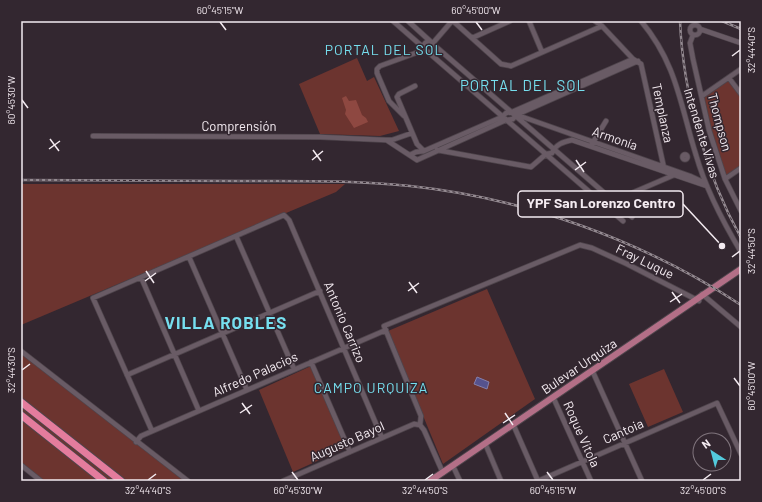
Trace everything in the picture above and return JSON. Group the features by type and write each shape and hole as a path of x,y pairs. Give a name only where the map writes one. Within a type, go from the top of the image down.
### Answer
{"highway":[{"path":"21,402 121,481"},
{"path":"21,416 104,481"}],"main road":[{"name":"Bulevar Urquiza","path":"430,481 453,467 741,269"},
{"name":"Bulevar Urquiza","path":"704,295 741,272"},
{"name":"Bulevar Urquiza","path":"434,481 443,473"}],"street":[{"path":"393,21 623,222"},
{"path":"408,21 632,217"},
{"path":"425,50 425,43 432,43 452,21 501,64 511,66 602,26"},
{"path":"472,38 510,21"},
{"path":"529,21 542,52"},
{"path":"514,114 513,119 504,118 424,151 416,152 410,155 417,160 504,118 506,113 514,114 635,60 602,26 595,21"},
{"name":"Intendente Vivas","path":"641,21 661,49 672,70 696,155 706,184 741,252"},
{"path":"694,23 700,29 741,43"},
{"name":"Thompson","path":"694,23 690,30 693,35 690,43 709,130 725,179 741,211"},
{"path":"693,35 699,34 700,29"},
{"path":"404,116 389,101 377,73 377,69 380,66 425,50 433,50 432,43"},
{"name":"Templanza","path":"635,60 641,64 649,108 664,169"},
{"path":"702,96 741,69"},
{"path":"729,78 741,94"},
{"path":"415,86 399,94 397,97 417,144 429,154"},
{"name":"Armonía","path":"514,114 592,144 706,184"},
{"path":"592,144 606,121"},
{"name":"Comprensión","path":"93,136 313,137 392,140 412,133"},
{"name":"Comprensión","path":"386,140 410,155"},
{"name":"Armonía","path":"554,148 566,141 572,140 592,144"},
{"path":"437,150 528,167 534,166 546,154 552,153 554,148"},
{"path":"688,157 696,155"},
{"path":"725,179 741,168"},
{"name":"Armonía","path":"664,169 674,175 706,184"},
{"path":"604,205 674,175"},
{"name":"Antonio Carrizo","path":"236,236 284,215 287,216 382,438"},
{"path":"152,431 93,298 188,256 236,236 294,369"},
{"name":"Fray Luque","path":"580,245 592,248 627,264 697,300"},
{"name":"Alfredo Palacios","path":"136,442 140,436 344,348 385,328 580,245"},
{"path":"188,256 247,390"},
{"path":"141,277 199,411"},
{"path":"127,375 320,291"},
{"path":"704,295 741,327"},
{"path":"385,328 421,416 420,425 424,430 443,473"},
{"path":"21,351 188,481"},
{"path":"312,362 350,452"},
{"path":"592,372 642,481"},
{"name":"Roque Vitola","path":"554,398 591,481"},
{"name":"Cantoia","path":"538,481 624,442 717,403 741,454"},
{"name":"Augusto Bayol","path":"283,481 414,424 420,425"},
{"path":"514,425 538,481"},
{"path":"485,445 501,481"},
{"path":"21,465 41,481"},
{"path":"453,467 460,481"}],"shaded area":[{"path":"357,58 367,81 374,77 399,131 380,136 320,134 299,84"},
{"path":"729,78 741,94 741,168 725,179 702,96"},
{"path":"346,96 349,101 356,100 362,115 368,122 354,128 345,114 346,110 342,98"},
{"path":"21,184 345,184 336,192 21,325"},
{"path":"487,289 535,399 443,464 388,331"},
{"path":"21,351 188,481 41,481 21,465"},
{"path":"311,366 346,448 293,472 259,390"},
{"path":"664,369 683,412 648,427 629,384"},
{"path":"477,377 489,382 487,389 474,384"}],"railway":[{"path":"680,21 686,76 698,133 717,188 728,214 741,238"},
{"path":"722,21 741,29"},
{"path":"21,180 347,182 389,184 453,192 540,212 624,242 665,261 704,282 741,305"}],"place":[{"name":"YPF San Lorenzo Centro","path":"722,246"}],"district":[{"name":"PORTAL DEL SOL","path":"384,49"},
{"name":"PORTAL DEL SOL","path":"523,85"},
{"name":"VILLA ROBLES","path":"226,322"},
{"name":"CAMPO URQUIZA","path":"371,387"}]}
